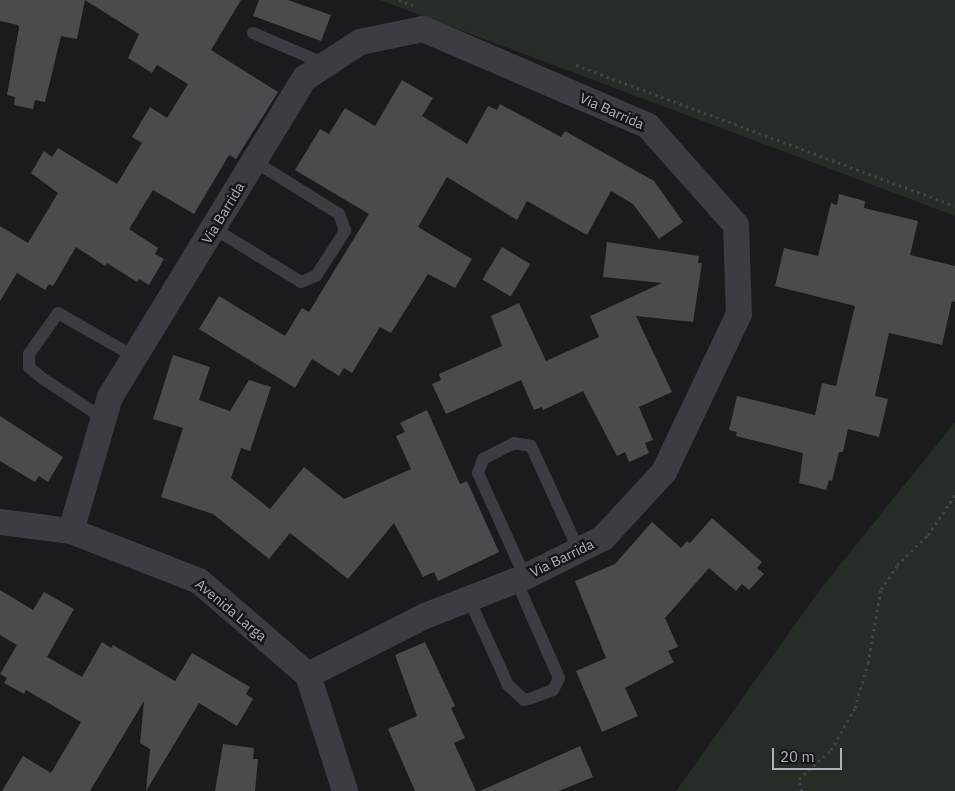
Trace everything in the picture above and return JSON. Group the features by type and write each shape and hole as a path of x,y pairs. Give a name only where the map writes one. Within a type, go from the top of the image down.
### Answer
{"street":[{"name":"Via Barrida","path":"70,531 110,397 305,78 360,42 423,29 648,126 736,225 739,314 664,472 603,538 520,578 425,616 308,675"},
{"name":"Avenida Larga","path":"0,522 70,531 199,581 308,675"},
{"path":"308,675 345,791"}],"lane":[{"path":"253,33 325,64"},
{"path":"213,228 301,282 316,276 345,231 339,214 254,161"},
{"path":"104,419 42,378 29,367 29,354 58,313 135,357"},
{"path":"469,599 508,685 524,700 553,690 560,678 478,473 483,459 514,443 531,446 579,551"}],"path":[{"path":"399,0 420,8"},
{"path":"568,63 955,206"},
{"path":"802,791 799,779 831,750 855,708 868,663 881,589 898,565 928,534 955,495"}],"shaded area":[{"path":"380,0 955,0 955,216"},
{"path":"955,422 955,791 676,791 819,591"}],"building":[{"path":"0,0 85,0 77,39 61,36 45,102 35,100 33,109 14,105 15,97 7,95 19,28 18,25 0,21"},
{"path":"85,0 241,0 211,50 278,92 236,159 229,155 194,214 153,190 129,229 158,248 155,254 164,259 149,285 139,279 137,282 107,263 105,266 76,247 53,286 49,284 45,290 17,273 0,301 0,226 28,243 58,193 31,173 44,151 52,157 58,148 117,184 142,143 132,137 150,107 167,118 188,84 157,65 152,73 128,58 139,34"},
{"path":"259,0 288,0 331,15 321,41 253,16"},
{"path":"402,80 433,98 422,116 467,144 488,106 497,110 500,104 561,137 565,131 654,181 683,222 659,239 633,204 611,191 587,235 527,201 517,220 447,177 418,227 472,259 455,288 428,274 391,333 380,327 352,373 344,368 339,376 312,359 295,388 199,329 219,296 285,336 302,308 309,312 369,214 295,170 320,129 329,134 345,108 375,126"},
{"path":"839,194 865,201 864,208 918,221 910,255 955,266 955,302 952,301 942,345 889,333 875,396 888,399 879,437 848,429 843,452 839,452 832,481 829,480 826,490 799,483 803,453 736,436 737,432 729,430 737,396 815,415 822,383 836,386 855,306 775,286 784,248 818,256 831,203 837,205"},
{"path":"607,242 699,256 698,263 702,263 693,322 636,316 672,392 639,407 653,440 645,443 649,453 629,462 625,452 617,456 583,391 543,410 542,407 534,410 521,380 446,414 432,384 441,380 439,374 502,346 491,316 519,303 546,361 599,337 590,316 662,283 603,277"},
{"path":"502,247 530,264 511,297 482,280"},
{"path":"173,355 210,367 199,400 230,411 249,380 271,387 250,451 241,448 231,478 270,509 304,467 344,499 411,469 396,436 405,432 400,423 427,410 460,484 467,481 499,552 438,581 434,572 423,577 394,523 348,579 290,533 269,559 213,514 161,497 183,428 153,419"},
{"path":"0,416 63,457 48,482 39,476 35,482 0,461"},
{"path":"712,518 762,562 757,568 764,574 749,590 742,584 736,591 709,568 665,618 678,647 668,651 674,662 625,688 638,716 602,732 576,671 606,658 575,581 615,564 652,522 681,548 687,541 690,543"},
{"path":"0,590 33,610 44,592 74,609 47,657 82,677 102,642 111,648 113,645 175,681 192,653 250,687 246,694 253,699 237,726 199,703 146,791 150,749 140,743 144,701 90,791 2,791 23,756 51,773 81,722 26,690 24,694 4,683 7,678 0,674 17,645 0,635"},
{"path":"425,642 455,706 451,708 465,738 454,743 476,791 415,791 388,729 417,716 395,655"},
{"path":"223,744 254,748 253,759 258,759 255,791 215,791"},
{"path":"580,746 593,777 559,791 480,791"}]}
